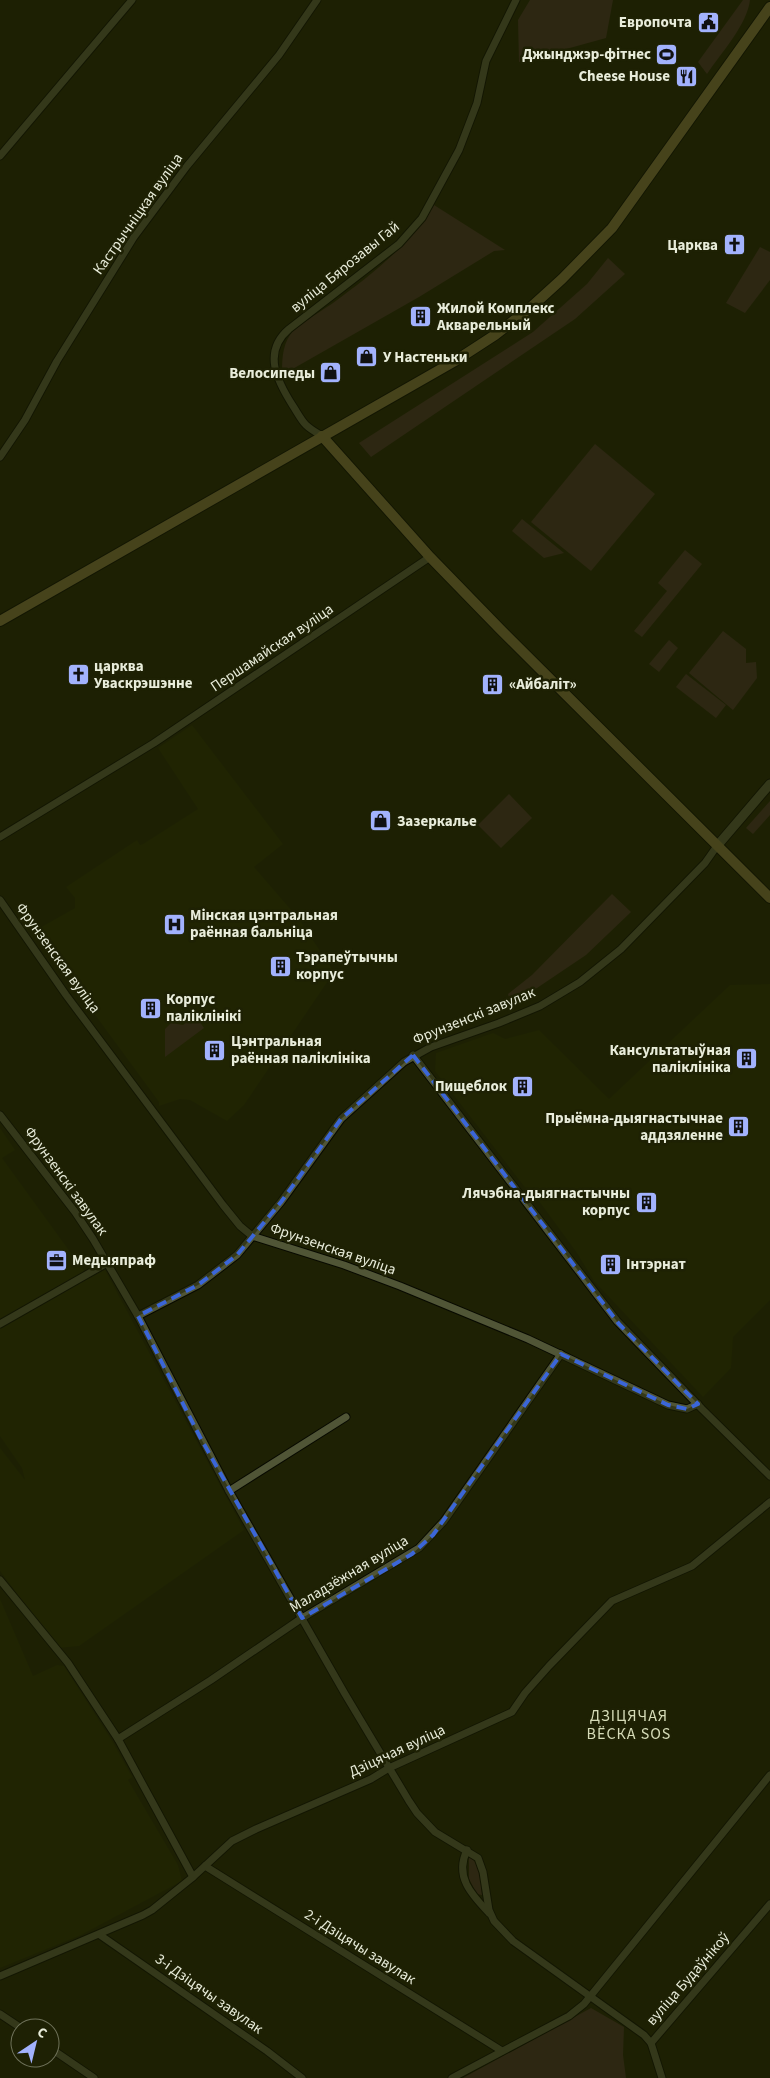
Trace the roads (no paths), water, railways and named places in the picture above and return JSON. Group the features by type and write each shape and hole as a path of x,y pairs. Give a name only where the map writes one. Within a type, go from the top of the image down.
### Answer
{"main road":[{"path":"0,621 169,526 476,348 529,309 562,280 612,228 770,7"},
{"path":"322,436 430,557 770,898"}],"street":[{"path":"0,156 132,0"},
{"name":"Кастрычніцкая вуліца","path":"0,457 25,420 57,360 134,237 187,166 279,55 318,0"},
{"name":"вуліца Бярозавы Гай","path":"322,436 305,425 289,400 276,372 274,357 277,342 289,330 399,244 422,218 459,150 477,103 486,61 516,0"},
{"name":"Першамайская вуліца","path":"0,837 154,743 430,557"},
{"path":"717,846 770,784"},
{"name":"Фрунзенскі завулак","path":"138,1316 198,1285 237,1255 281,1202 341,1118 413,1055 540,1006 580,982 621,949 705,863 717,846"},
{"name":"Фрунзенская вуліца","path":"0,900 66,995 223,1205 240,1226 252,1236 344,1265 561,1354 668,1405 687,1409 698,1404"},
{"path":"413,1055 617,1321 770,1476"},
{"name":"Фрунзенскі завулак","path":"0,1115 75,1212 107,1263 138,1316 229,1491 413,1807 435,1832 467,1850"},
{"path":"0,1324 107,1263"},
{"name":"Маладзёжная вуліца","path":"118,1738 211,1680 302,1618 412,1554 433,1535 561,1354"},
{"path":"229,1491 346,1417"},
{"name":"Дзіцячая вуліца","path":"0,1976 100,1935 152,1910 193,1877 222,1849 245,1834 371,1779 390,1768 512,1712 525,1693 549,1666 612,1601 692,1566 770,1502"},
{"path":"0,1580 68,1663 118,1738 193,1877"},
{"path":"452,2078 569,2016 591,1997 770,1775"},
{"path":"491,1915 483,1872 478,1858 467,1850 462,1867 464,1882 470,1894 513,1941 635,2028 651,2043"},
{"name":"2-і Дзіцячы завулак","path":"205,1866 502,2051"},
{"name":"вуліца Будаўнікоў","path":"662,2078 651,2043 770,1904"},
{"name":"3-і Дзіцячы завулак","path":"100,1935 267,2051 302,2078"},
{"path":"60,2055 94,2078"}],"place":[{"name":"Европочта","path":"708,22"},
{"name":"Джынджэр-фітнес","path":"667,54"},
{"name":"Cheese House","path":"686,76"},
{"name":"Царква","path":"734,245"},
{"name":"Жилой Комплекс Акварельный","path":"421,317"},
{"name":"У Настеньки","path":"367,357"},
{"name":"Велосипеды","path":"331,373"},
{"name":"царква Уваскрэшэнне","path":"78,675"},
{"name":"«Айбаліт»","path":"493,684"},
{"name":"Зазеркалье","path":"381,821"},
{"name":"Мінская цэнтральная раённая бальніца","path":"174,924"},
{"name":"Тэрапеўтычны корпус","path":"280,966"},
{"name":"Корпус паліклінікі","path":"150,1008"},
{"name":"Цэнтральная раённая паліклініка","path":"215,1050"},
{"name":"Кансультатыўная паліклініка","path":"747,1059"},
{"name":"Пищеблок","path":"523,1086"},
{"name":"Прыёмна-дыягнастычнае аддзяленне","path":"739,1127"},
{"name":"Лячэбна-дыягнастычны корпус","path":"646,1202"},
{"name":"Медыяпраф","path":"56,1260"},
{"name":"Інтэрнат","path":"610,1264"}],"district":[{"name":"ДЗІЦЯЧАЯ ВЁСКА SOS","path":"629,1725"}]}
